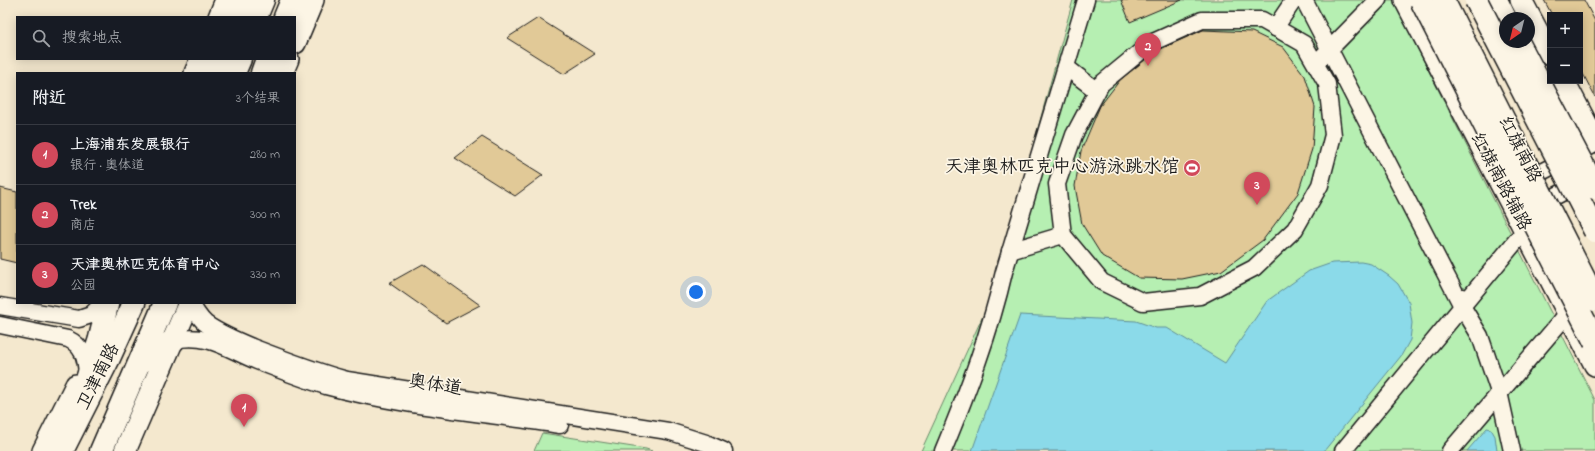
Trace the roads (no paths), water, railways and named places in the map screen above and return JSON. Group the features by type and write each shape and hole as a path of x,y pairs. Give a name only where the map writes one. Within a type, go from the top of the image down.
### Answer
{"highway":[{"path":"236,16 243,0"},
{"path":"256,16 263,0"},
{"path":"285,16 292,0"},
{"path":"1421,0 1595,342"},
{"path":"1431,0 1465,47"},
{"name":"红旗南路","path":"1443,0 1465,47 1595,300"},
{"name":"红旗南路","path":"1476,0 1595,231"},
{"path":"1496,0 1502,12"},
{"path":"1521,48 1595,188"},
{"path":"214,72 220,60"},
{"path":"234,72 240,60"},
{"path":"262,72 267,60"},
{"path":"65,444 122,304"},
{"name":"卫津南路","path":"65,444 109,358 134,304"},
{"name":"卫津南路","path":"101,451 166,304"},
{"path":"141,362 174,340"}],"main road":[{"path":"219,16 226,0"},
{"path":"296,41 314,0"},
{"name":"红旗南路辅路","path":"1405,0 1595,365"},
{"path":"1521,0 1547,49"},
{"path":"196,72 201,60"},
{"path":"282,72 288,60"},
{"path":"1566,84 1595,140"},
{"path":"65,444 108,304"},
{"path":"125,451 190,304"},
{"path":"43,451 89,366"}],"street":[{"path":"943,451 966,396 996,304 1010,251 1086,0"},
{"path":"1275,28 1294,0"},
{"path":"1304,0 1480,336 1499,392 1512,451"},
{"path":"1315,62 1330,51 1378,0"},
{"path":"1202,20 1262,20 1275,28 1304,44 1327,84 1333,135 1320,185 1295,229 1254,268 1200,296 1143,302 1102,282 1063,235 1057,184 1074,135 1101,84 1151,43 1202,20"},
{"path":"1066,67 1098,91"},
{"path":"1505,191 1595,144"},
{"path":"1343,451 1521,223 1595,176"},
{"path":"1010,251 1063,235"},
{"path":"0,306 78,319 91,315 102,304"},
{"path":"191,304 206,323 218,331 256,348 319,372 347,380 668,432 700,441 724,451"},
{"path":"1450,451 1568,313"},
{"path":"0,325 68,339 78,345 84,353 89,366"},
{"name":"奥体道","path":"174,340 198,337 212,341 306,380 385,399 663,441 697,451"}],"water":[{"path":"1361,262 1371,264 1398,284 1409,303 1412,323 1410,340 1401,356 1324,451 972,451 1020,315 1136,321 1156,328 1167,328 1225,363 1267,301 1309,271 1332,263"},
{"path":"1487,428 1491,429 1495,436 1497,451 1467,451"}],"place":[{"name":"Trek","path":"1148,66"},
{"name":"天津奥林匹克中心游泳跳水馆","path":"1192,168"},
{"name":"天津奥林匹克体育中心","path":"1257,205"},
{"name":"上海浦东发展银行","path":"244,427"}]}
